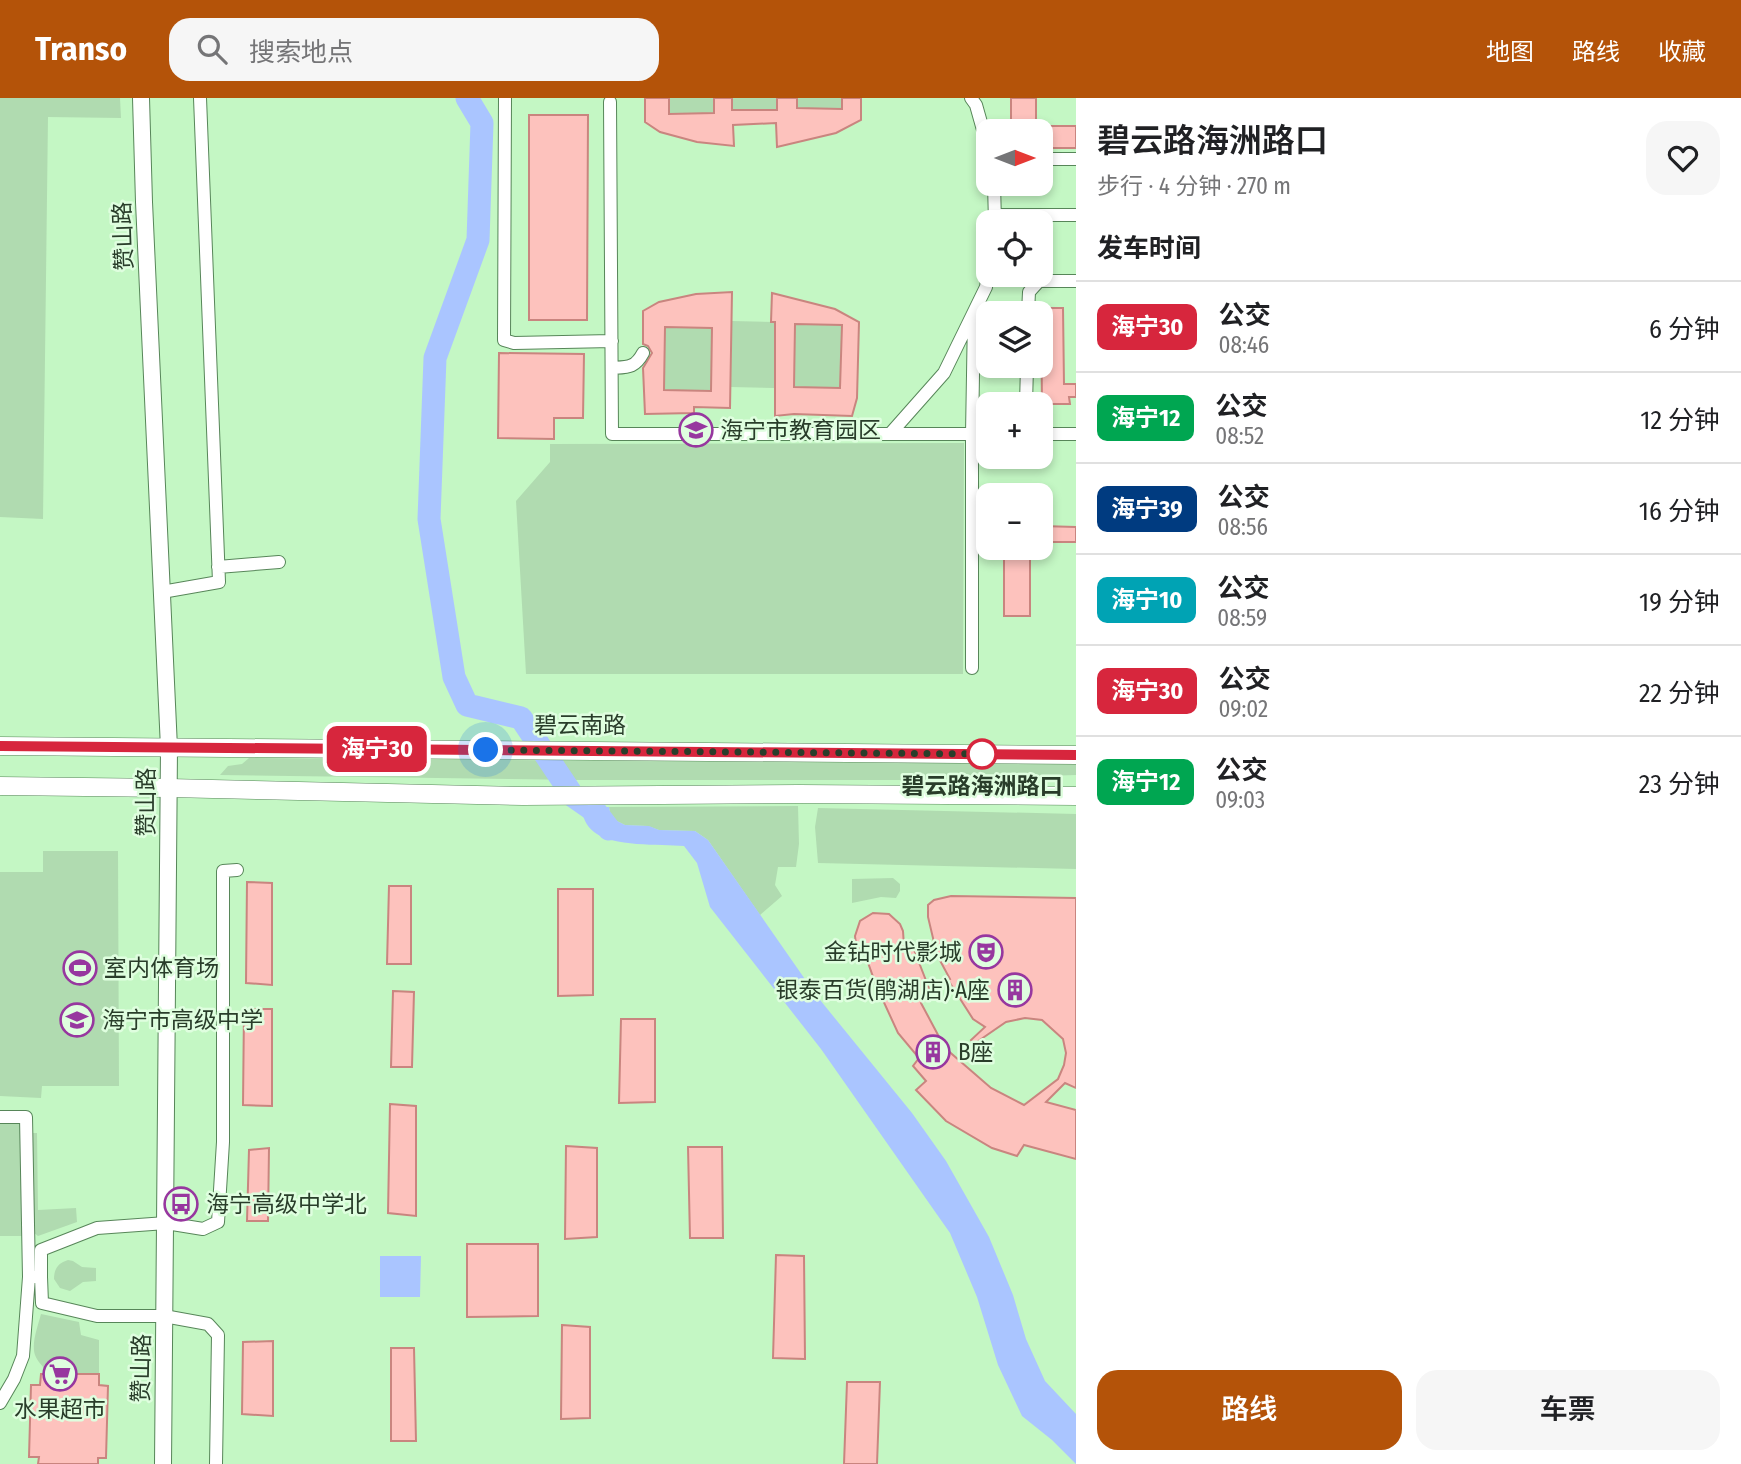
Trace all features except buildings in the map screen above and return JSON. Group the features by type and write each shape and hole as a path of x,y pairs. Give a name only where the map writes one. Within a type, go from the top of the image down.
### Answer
{"main road":[{"name":"碧云南路","path":"0,746 1076,755"},
{"path":"0,786 523,796 1076,796"}],"street":[{"name":"赞山路","path":"141,98 169,748 163,1464"},
{"path":"162,592 219,582 200,98"},
{"path":"505,98 504,340 514,343 612,341"},
{"path":"971,98 980,119"},
{"path":"609,99 612,434 976,434"},
{"path":"1054,159 1076,159"},
{"path":"1053,216 1076,215"},
{"path":"1029,301 1029,292 1039,281 1076,281"},
{"path":"890,434 944,373 986,287"},
{"path":"972,668 974,310"},
{"path":"612,368 632,367 638,363 643,353"},
{"path":"1053,434 1076,434"},
{"path":"218,567 279,562"},
{"path":"0,1403 23,1356 41,1250 97,1228 166,1223 203,1229 218,1222 223,1142 223,871 237,870"},
{"path":"0,1117 26,1117 35,1277 42,1303 97,1316 164,1316 208,1324 218,1335 216,1464"}],"green space":[{"path":"0,98 120,98 121,118 48,117 43,519 0,517"},
{"path":"669,98 714,98 714,113 669,114"},
{"path":"732,98 777,98 777,110 732,110"},
{"path":"797,98 842,98 842,109 797,108"},
{"path":"732,321 775,322 774,388 731,387"},
{"path":"795,324 842,325 840,388 794,387"},
{"path":"665,327 712,328 711,391 664,390"},
{"path":"964,443 963,674 526,674 516,501 550,462 550,444"},
{"path":"249,758 1076,764 1076,775 914,780 581,780 220,775 228,766 242,764"},
{"path":"798,806 799,844 796,867 778,867 775,885 782,896 760,915 708,840 695,831 625,825 611,818 609,807"},
{"path":"818,808 1076,814 1076,869 818,863 815,827"},
{"name":"室内体育场","path":"43,851 118,851 119,1086 42,1086 41,1098 0,1096 0,872 43,872"},
{"path":"893,878 900,884 896,898 881,897 852,903 852,879"},
{"path":"0,1124 26,1124 27,1133 37,1133 38,1210 76,1208 77,1222 38,1236 29,1229 28,1236 0,1236"},
{"path":"68,1260 82,1267 96,1268 96,1281 83,1282 70,1291 60,1288 54,1279 55,1272 59,1265"},
{"path":"41,1314 79,1322 81,1335 99,1340 99,1374 47,1374 34,1350"}],"water":[{"path":"609,807 611,818 625,825 695,831 708,840 816,995 912,1113 946,1161 989,1237 1013,1295 1026,1339 1045,1381 1076,1414 1076,1464 1022,1416 998,1365 977,1297 950,1233 821,1049 710,907 697,863 684,846 624,842 602,837 594,832 585,821 581,808"},
{"path":"380,1256 421,1256 420,1297 380,1297"}],"waterway":[{"path":"467,98 482,123 478,240 435,358 429,519 454,677 467,705 521,718 573,796 596,812 609,829"}],"bus line":[{"name":"海宁30","path":"0,746 1076,755"}],"place":[{"name":"海宁市教育园区","path":"696,430"},
{"name":"碧云路海洲路口","path":"982,754"},
{"name":"金钻时代影城","path":"986,952"},
{"name":"室内体育场","path":"80,968"},
{"name":"银泰百货(鹃湖店)·A座","path":"1015,990"},
{"name":"海宁市高级中学","path":"77,1020"},
{"name":"B座","path":"933,1052"},
{"name":"海宁高级中学北","path":"181,1204"},
{"name":"水果超市","path":"60,1374"}],"route":[{"path":"486,750 985,754 982,754"}]}
